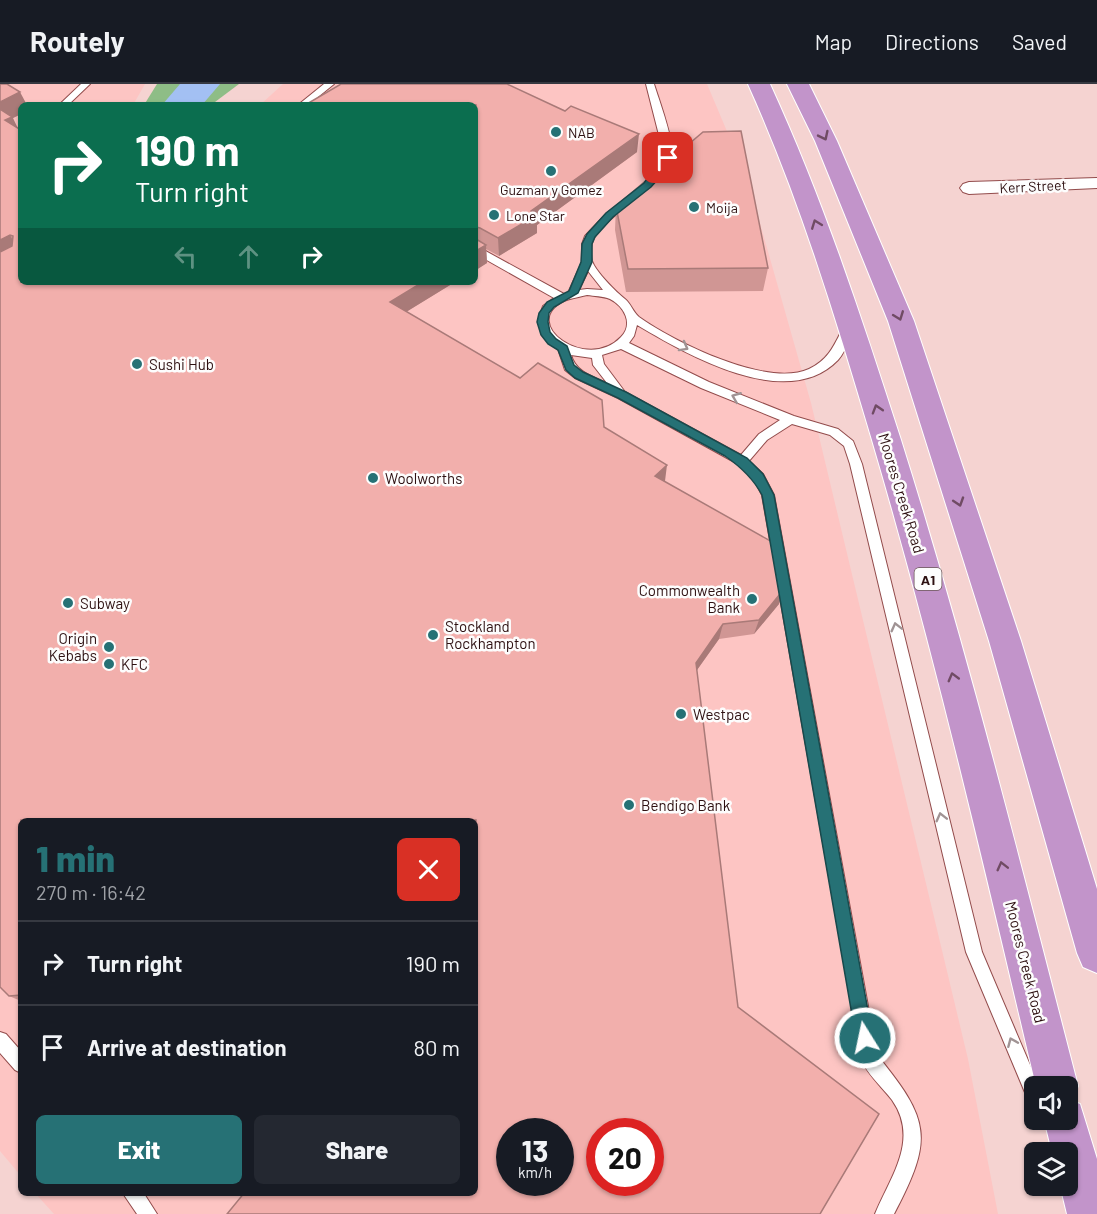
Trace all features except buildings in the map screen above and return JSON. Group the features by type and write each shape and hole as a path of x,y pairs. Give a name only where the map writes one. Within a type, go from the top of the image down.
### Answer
{"highway":[{"name":"Moores Creek Road","path":"759,84 824,243 913,525 1054,1076"},
{"path":"798,84 826,141 901,321 1005,641 1097,953"},
{"path":"1031,729 1097,906"},
{"path":"1059,1130 1087,1214"}],"street":[{"name":"Kerr Street","path":"969,188 1097,183"}],"lane":[{"path":"66,102 86,84"},
{"path":"306,102 330,84"},
{"path":"573,293 586,262 590,236 610,215 644,188 668,158 666,139 650,84"},
{"path":"478,251 561,297"},
{"path":"586,262 614,297 629,310 633,318 633,328 629,337 621,344 596,353 573,352 552,341 545,333 542,322 544,313 561,297 587,291 614,297"},
{"path":"633,318 700,356 737,370 790,376 815,371 832,359 841,346 850,323"},
{"path":"621,344 705,385 790,419 834,432 849,444 856,464 974,952 1027,1076"},
{"path":"563,348 570,367 579,375 622,395 742,461 759,477 770,505 869,1059 903,1103 911,1122 914,1145 909,1166 884,1214"},
{"path":"596,353 599,365 622,395"},
{"path":"742,461 763,437 790,419"},
{"path":"0,1040 18,1061"},
{"path":"1078,1195 1087,1214"},
{"path":"134,1196 148,1214"}],"shaded area":[{"name":"Stockland Rockhampton","path":"0,84 145,84 135,102 18,102 18,285 478,285 478,102 263,102 283,84 707,84 748,181 811,403 968,1059 998,1214 54,1214 38,1196 478,1196 478,818 18,818 18,1172 0,1151"}],"green space":[{"path":"157,84 239,84 215,102 146,102"}],"waterway":[{"path":"184,102 201,84"}],"place":[{"name":"NAB","path":"556,132"},
{"name":"Guzman y Gomez","path":"551,171"},
{"name":"Moija","path":"694,207"},
{"name":"Lone Star","path":"494,215"},
{"name":"Sushi Hub","path":"137,364"},
{"name":"Woolworths","path":"373,478"},
{"name":"Commonwealth Bank","path":"752,599"},
{"name":"Subway","path":"68,603"},
{"name":"Stockland Rockhampton","path":"433,635"},
{"name":"Origin Kebabs","path":"109,647"},
{"name":"KFC","path":"109,664"},
{"name":"Westpac","path":"681,714"},
{"name":"Bendigo Bank","path":"629,805"}],"route":[{"path":"668,158 648,185 610,215 590,236 586,262 573,293 551,304 544,313 542,322 545,333 563,348 570,367 579,375 622,395 742,461 759,477 768,495 865,1038"}]}
